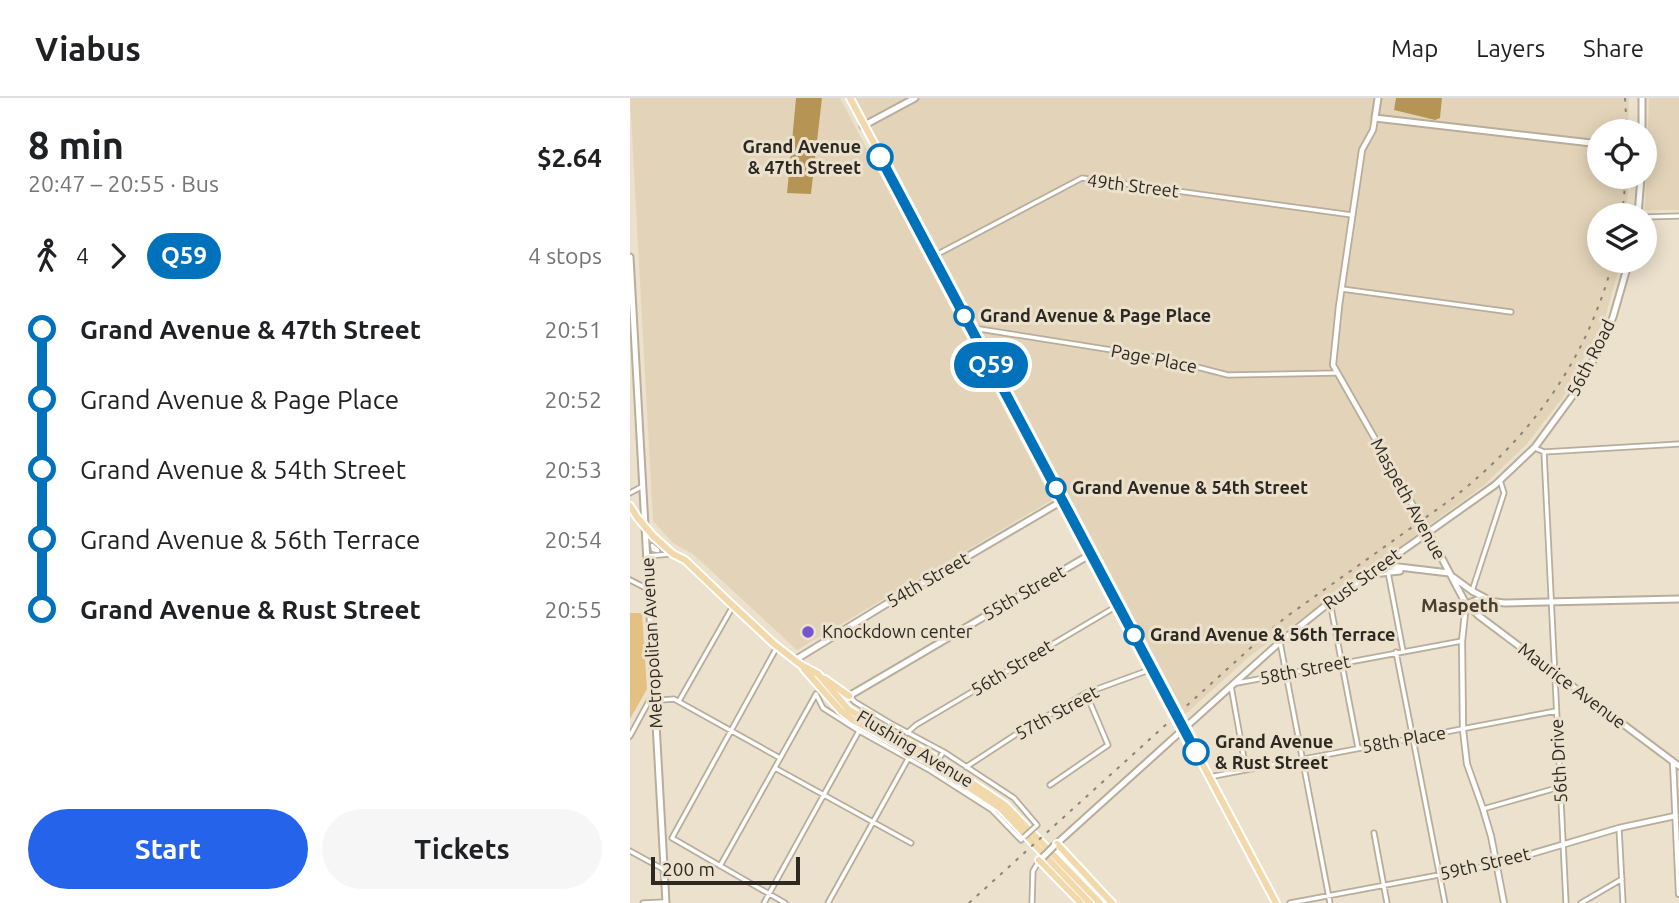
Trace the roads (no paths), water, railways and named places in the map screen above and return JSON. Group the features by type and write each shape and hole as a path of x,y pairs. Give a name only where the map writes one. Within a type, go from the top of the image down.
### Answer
{"main road":[{"path":"850,98 1276,903"},
{"path":"863,126 915,98"},
{"name":"Maspeth Avenue","path":"1375,118 1378,98"},
{"path":"1642,98 1642,119"},
{"path":"1375,118 1587,142"},
{"name":"Metropolitan Avenue","path":"630,257 666,902"},
{"name":"56th Road","path":"1535,447 1579,387 1598,351 1613,317 1626,273"},
{"name":"Rust Street","path":"1041,858 1280,642 1330,602 1500,480 1535,447"},
{"name":"54th Street","path":"798,662 883,606 1062,501"},
{"name":"Flushing Avenue","path":"630,506 645,527 673,554 685,560 777,646 818,674 848,709 930,755 1005,805 1100,903"},
{"name":"Maspeth Avenue","path":"1428,532 1466,604"},
{"name":"55th Street","path":"849,696 1091,554"},
{"path":"1382,565 1449,573 1472,591 1492,601"},
{"path":"1369,574 1410,569"},
{"path":"1466,604 1477,600 1505,603 1679,599"},
{"name":"Maurice Avenue","path":"1466,604 1679,766"},
{"name":"Flushing Avenue","path":"798,662 853,720 932,763 1000,808 1090,903"},
{"path":"818,674 849,696"},
{"path":"1055,845 1112,903"},
{"path":"1041,858 1081,903"}],"street":[{"name":"Maspeth Avenue","path":"1375,118 1373,130 1362,149 1333,366 1428,532"},
{"name":"49th Street","path":"933,257 1082,178 1352,215"},
{"path":"1657,217 1679,216"},
{"path":"1342,289 1511,312"},
{"name":"Page Place","path":"971,328 1162,358 1228,375 1337,373"},
{"path":"1535,447 1544,452 1679,444"},
{"name":"56th Drive","path":"1544,452 1566,903"},
{"path":"1472,591 1504,493 1500,480"},
{"path":"630,493 642,486"},
{"path":"648,556 673,554"},
{"path":"1388,572 1403,651"},
{"path":"630,580 650,590"},
{"path":"1330,602 1358,749"},
{"path":"1466,604 1462,641 1463,730 1467,764 1483,809 1504,903"},
{"name":"56th Street","path":"906,733 1118,605"},
{"path":"679,701 733,606"},
{"name":"58th Street","path":"1230,685 1462,641"},
{"path":"1280,642 1330,903"},
{"path":"671,838 777,646"},
{"path":"1396,652 1445,903"},
{"name":"57th Street","path":"966,767 1086,693 1152,669"},
{"path":"1230,685 1246,770"},
{"path":"720,866 820,686"},
{"path":"1050,785 1108,745 1086,693"},
{"name":"Flushing Avenue","path":"816,694 823,708 908,759 932,770 992,810 1021,840 1037,825 1014,798 943,753 865,709 849,696"},
{"path":"630,736 649,701 674,699 780,758"},
{"name":"58th Place","path":"1209,777 1556,711"},
{"path":"764,903 859,731"},
{"path":"932,770 943,753"},
{"path":"828,903 908,759"},
{"path":"1673,762 1679,894"},
{"path":"775,768 911,842"},
{"path":"1483,809 1560,787"},
{"name":"59th Street","path":"1290,903 1497,864 1619,828 1677,816"},
{"path":"1619,828 1623,903"},
{"path":"1374,833 1387,903"},
{"path":"663,839 671,838 785,903"},
{"path":"630,851 665,870"},
{"path":"1032,903 1033,871 1041,858"},
{"path":"1581,903 1622,879"},
{"path":"643,903 666,902"}],"railway":[{"path":"1625,98 1626,119"},
{"path":"1623,203 1625,189"},
{"path":"969,903 1286,617 1453,498 1482,474 1532,421 1553,393 1588,331 1609,273"}],"place":[{"name":"Grand Avenue & 47th Street","path":"880,157"},
{"name":"Grand Avenue & Page Place","path":"964,316"},
{"name":"Grand Avenue & 54th Street","path":"1056,488"},
{"name":"Knockdown center","path":"808,632"},
{"name":"Grand Avenue & 56th Terrace","path":"1134,635"},
{"name":"Grand Avenue & Rust Street","path":"1196,752"}],"district":[{"name":"Maspeth","path":"1460,605"}]}
